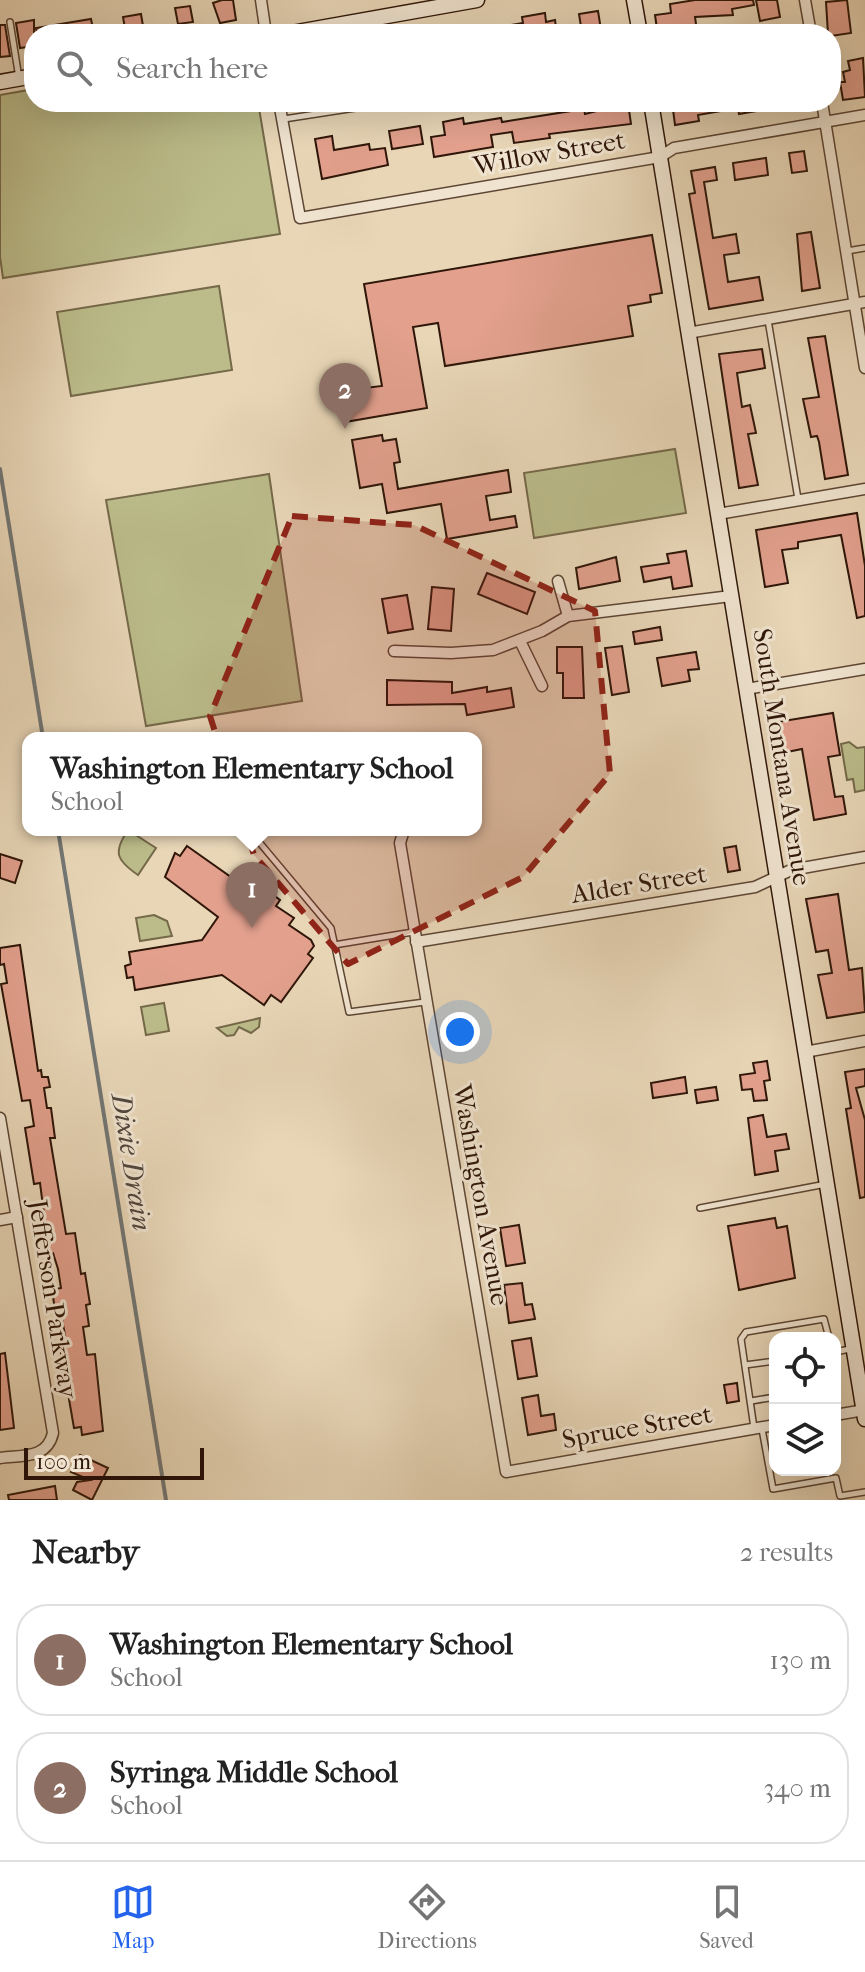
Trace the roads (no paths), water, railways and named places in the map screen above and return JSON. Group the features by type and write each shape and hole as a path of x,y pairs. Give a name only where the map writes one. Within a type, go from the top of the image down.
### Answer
{"street":[{"path":"261,0 265,24"},
{"path":"337,24 450,2 477,0"},
{"path":"634,0 638,24"},
{"path":"805,0 809,24"},
{"path":"0,82 24,77"},
{"path":"281,112 283,120"},
{"name":"South Montana Avenue","path":"653,112 864,1413"},
{"path":"824,112 846,251 860,303 865,368"},
{"name":"Willow Street","path":"283,120 300,218 660,157 674,148 865,115"},
{"path":"688,333 860,303"},
{"path":"718,514 865,489"},
{"path":"558,581 568,616"},
{"path":"394,651 451,653 493,650 520,641 568,616 731,596"},
{"path":"520,641 542,686"},
{"path":"746,689 865,669"},
{"name":"Washington Avenue","path":"402,836 400,843 415,937 506,1472"},
{"name":"Alder Street","path":"415,937 755,887 791,870 865,857"},
{"path":"805,1052 865,1041"},
{"name":"Jefferson Parkway","path":"0,1118 53,1433 50,1445 42,1453 5,1457"},
{"path":"0,1220 17,1217"},
{"path":"841,1415 864,1413"},
{"name":"Spruce Street","path":"506,1472 769,1426"}],"lane":[{"path":"10,22 24,70"},
{"path":"283,120 332,112"},
{"path":"846,251 865,248"},
{"path":"768,319 798,500"},
{"path":"254,836 331,928 349,1012 426,1002"},
{"path":"334,945 415,937"},
{"path":"700,1208 827,1184"},
{"path":"827,1332 824,1319 746,1332 741,1339 751,1401 773,1489 836,1478 840,1496 865,1492"},
{"path":"841,1351 853,1349"},
{"path":"745,1365 769,1362"},
{"path":"751,1401 769,1398"}],"waterway":[{"name":"Dixie Drain","path":"0,469 42,732"},
{"name":"Dixie Drain","path":"59,836 166,1500"}],"place":[{"name":"Syringa Middle School","path":"345,429"},
{"name":"Washington Elementary School","path":"252,928"}]}
